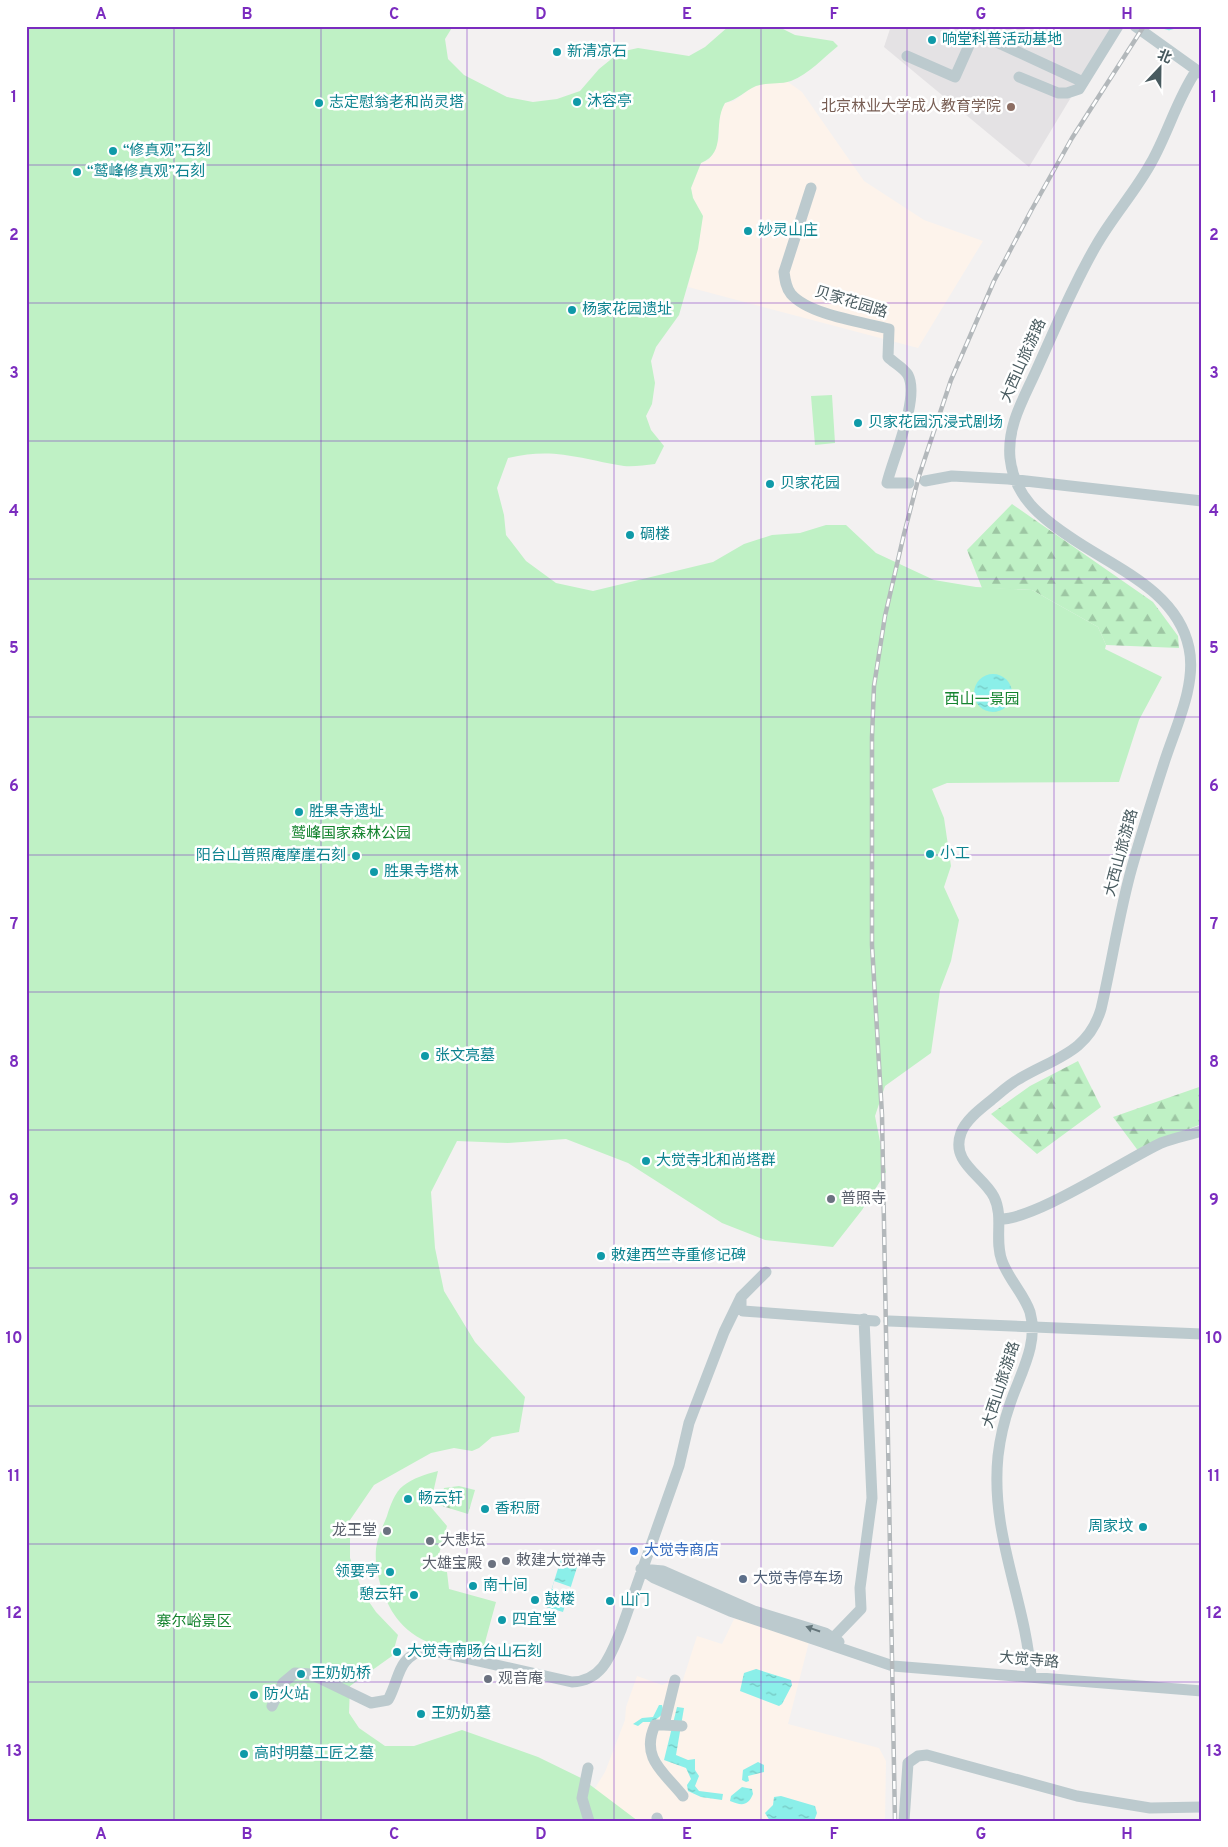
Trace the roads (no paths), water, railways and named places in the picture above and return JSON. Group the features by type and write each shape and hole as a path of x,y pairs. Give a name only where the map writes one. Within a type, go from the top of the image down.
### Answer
{"street":[{"path":"962,26 1083,82"},
{"path":"1019,77 1058,93 1067,93 1079,89 1118,26"},
{"path":"1135,26 1199,72"},
{"path":"907,56 955,77 975,32"},
{"name":"大西山旅游路","path":"1031,1676 1030,1654 1000,1526 997,1478 1005,1424 1030,1350 1032,1327 1026,1302 1002,1262 998,1244 999,1219 993,1195 961,1157 958,1143 960,1133 969,1120 1000,1093 1018,1079 1070,1053 1083,1043 1094,1028 1101,1010 1132,869 1183,706 1191,668 1187,638 1178,618 1166,603 1144,584 1039,515 1019,490 1010,461 1010,436 1020,406 1074,286 1096,245 1150,166 1199,72"},
{"name":"贝家花园路","path":"811,188 784,272 786,286 790,294 806,305 889,329 888,357 906,372 909,378 910,394 908,412 887,483 909,483"},
{"path":"925,481 958,475 1202,501"},
{"path":"999,1219 1010,1220 1020,1216 1056,1200 1163,1142 1202,1131"},
{"path":"272,1706 283,1683 294,1673 311,1674 371,1704 388,1700 397,1684 402,1665 411,1654 425,1649 565,1680 583,1681 599,1672 611,1656 679,1466 690,1423 724,1332 741,1297 766,1272"},
{"path":"741,1297 741,1307 743,1310 869,1320 872,1498 860,1588 861,1609 834,1638"},
{"path":"889,1321 1202,1334"},
{"name":"大觉寺路","path":"642,1569 658,1580 730,1611 892,1666 1202,1691"},
{"name":"大觉寺路","path":"642,1569 663,1571 754,1611 796,1623 834,1638 855,1653"},
{"path":"664,1725 675,1680"},
{"path":"682,1726 654,1725 648,1739 654,1762 682,1796"},
{"path":"904,1821 908,1763 918,1756 934,1756 1077,1796 1150,1808 1202,1807"},
{"path":"588,1768 582,1798 589,1821"}],"water":[{"path":"993,674 1006,680 1012,693 1006,706 993,712 980,706 974,693 980,680"},
{"path":"561,1559 578,1564 563,1612 546,1607"},
{"path":"756,1669 791,1680 792,1685 782,1704 779,1706 740,1691 744,1673"},
{"path":"659,1705 662,1705 664,1713 653,1722 643,1722 638,1726 633,1724 642,1718 653,1717"},
{"path":"677,1707 684,1708 676,1755 688,1760 695,1759 695,1770 699,1776 695,1786 699,1791 723,1794 722,1800 701,1797 688,1791 687,1785 691,1779 686,1768 664,1760"},
{"path":"758,1762 764,1765 764,1772 748,1776 749,1781 742,1780 743,1770"},
{"path":"742,1787 752,1789 753,1794 749,1801 744,1804 738,1804 730,1801 731,1796"},
{"path":"781,1796 815,1806 817,1813 814,1821 770,1821 765,1813 773,1805 774,1797"}],"waterway":[{"path":"1158,26 1169,29 1180,26"}],"railway":[{"path":"895,1821 882,1115 872,945 872,737 874,686 885,616 904,534 919,476 951,380 994,281 1032,209 1072,138 1144,26"}],"place":[{"name":"响堂科普活动基地","path":"932,40"},
{"name":"新清凉石","path":"557,52"},
{"name":"沐容亭","path":"577,102"},
{"name":"志定慰翁老和尚灵塔","path":"319,103"},
{"name":"北京林业大学成人教育学院","path":"1011,107"},
{"name":"“修真观”石刻","path":"113,151"},
{"name":"“鹫峰修真观”石刻","path":"77,172"},
{"name":"妙灵山庄","path":"748,231"},
{"name":"杨家花园遗址","path":"572,310"},
{"name":"贝家花园沉浸式剧场","path":"858,423"},
{"name":"贝家花园","path":"770,484"},
{"name":"碉楼","path":"630,535"},
{"name":"胜果寺遗址","path":"299,812"},
{"name":"小工","path":"930,854"},
{"name":"阳台山普照庵摩崖石刻","path":"356,856"},
{"name":"胜果寺塔林","path":"374,872"},
{"name":"张文亮墓","path":"425,1056"},
{"name":"大觉寺北和尚塔群","path":"646,1161"},
{"name":"普照寺","path":"831,1199"},
{"name":"敕建西竺寺重修记碑","path":"601,1256"},
{"name":"畅云轩","path":"408,1499"},
{"name":"香积厨","path":"485,1509"},
{"name":"周家坟","path":"1143,1527"},
{"name":"龙王堂","path":"387,1531"},
{"name":"大悲坛","path":"430,1541"},
{"name":"大觉寺商店","path":"634,1551"},
{"name":"敕建大觉禅寺","path":"506,1561"},
{"name":"大雄宝殿","path":"492,1564"},
{"name":"领要亭","path":"390,1572"},
{"name":"大觉寺停车场","path":"743,1579"},
{"name":"南十间","path":"473,1586"},
{"name":"憩云轩","path":"414,1595"},
{"name":"鼓楼","path":"535,1600"},
{"name":"山门","path":"610,1601"},
{"name":"四宜堂","path":"502,1620"},
{"name":"大觉寺南旸台山石刻","path":"397,1652"},
{"name":"王奶奶桥","path":"301,1674"},
{"name":"观音庵","path":"488,1679"},
{"name":"防火站","path":"254,1695"},
{"name":"王奶奶墓","path":"421,1714"},
{"name":"高时明墓工匠之墓","path":"244,1754"}],"park label":[{"name":"西山一景园","path":"982,700"},
{"name":"鹫峰国家森林公园","path":"351,834"},
{"name":"寨尔峪景区","path":"194,1622"}]}
